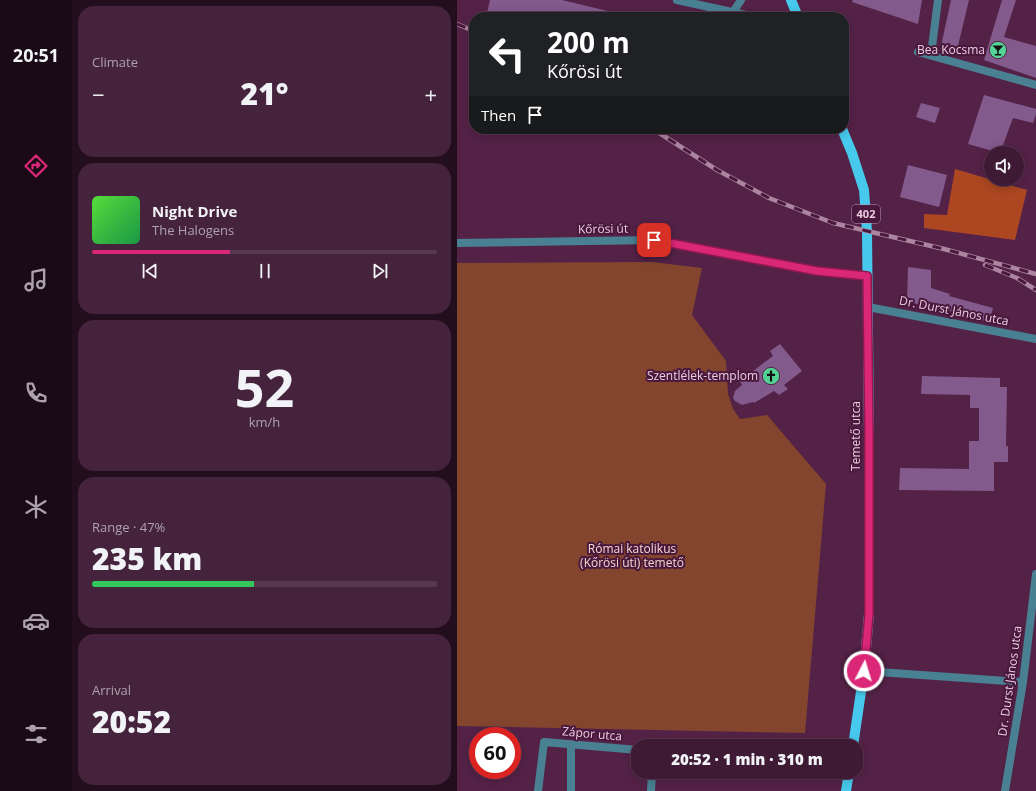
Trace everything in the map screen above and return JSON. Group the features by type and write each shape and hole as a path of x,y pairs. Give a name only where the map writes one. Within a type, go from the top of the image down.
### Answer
{"main road":[{"path":"791,0 796,12"},
{"name":"Temető utca","path":"844,134 864,190 867,231 869,614 864,671 854,739"},
{"path":"846,791 848,779"}],"street":[{"path":"677,0 733,12 741,0"},
{"path":"931,55 937,0"},
{"path":"918,52 1036,85"},
{"name":"Kőrösi út","path":"457,243 654,240 817,271 867,276"},
{"name":"Dr. Durst János utca","path":"867,307 1036,339"},
{"name":"Dr. Durst János utca","path":"1005,791 1023,682 1036,574"},
{"path":"864,671 1023,682"},
{"name":"Zápor utca","path":"538,791 544,742 631,749"},
{"path":"571,745 571,791"},
{"path":"651,791 652,779"}],"green space":[{"name":"Római katolikus (Kőrösi úti) temető","path":"652,262 702,268 692,315 726,361 728,394 733,409 740,419 767,415 826,484 805,733 457,726 457,263"}],"shaded area":[{"path":"955,169 984,177 984,186 1013,186 1027,190 1015,240 924,228 924,214 947,215"}],"building":[{"path":"490,0 562,0 612,12 487,12"},
{"path":"853,0 922,0 918,24 852,2"},
{"path":"951,0 969,0 957,50 941,46"},
{"path":"1002,0 1016,0 1004,37 1036,46 1036,78 984,60"},
{"path":"984,95 1036,109 1033,123 1013,118 1003,146 984,146 984,148 968,144"},
{"path":"921,103 940,108 935,123 916,117"},
{"path":"908,165 947,175 939,207 900,197"},
{"path":"908,267 931,270 931,288 950,294 949,296 993,308 989,322 946,310 945,312 907,301"},
{"name":"Szentlélek-templom","path":"780,344 802,371 784,385 788,389 779,395 774,391 754,403 742,405 735,401 733,398 735,391 742,385 740,381 773,356 770,351"},
{"path":"922,376 1000,378 1000,387 1007,387 1006,446 1008,446 1008,462 994,462 994,491 899,490 900,468 969,469 969,441 979,441 979,408 970,408 970,395 921,394"}],"railway":[{"path":"457,24 469,29"},
{"path":"661,134 717,170 769,198 833,223 944,249 1036,274"},
{"path":"985,265 1017,278 1036,290"}],"place":[{"name":"Bea Kocsma","path":"998,50"},
{"name":"Szentlélek-templom","path":"771,376"}],"route":[{"path":"654,240 817,271 867,276 869,614 864,671"}]}
